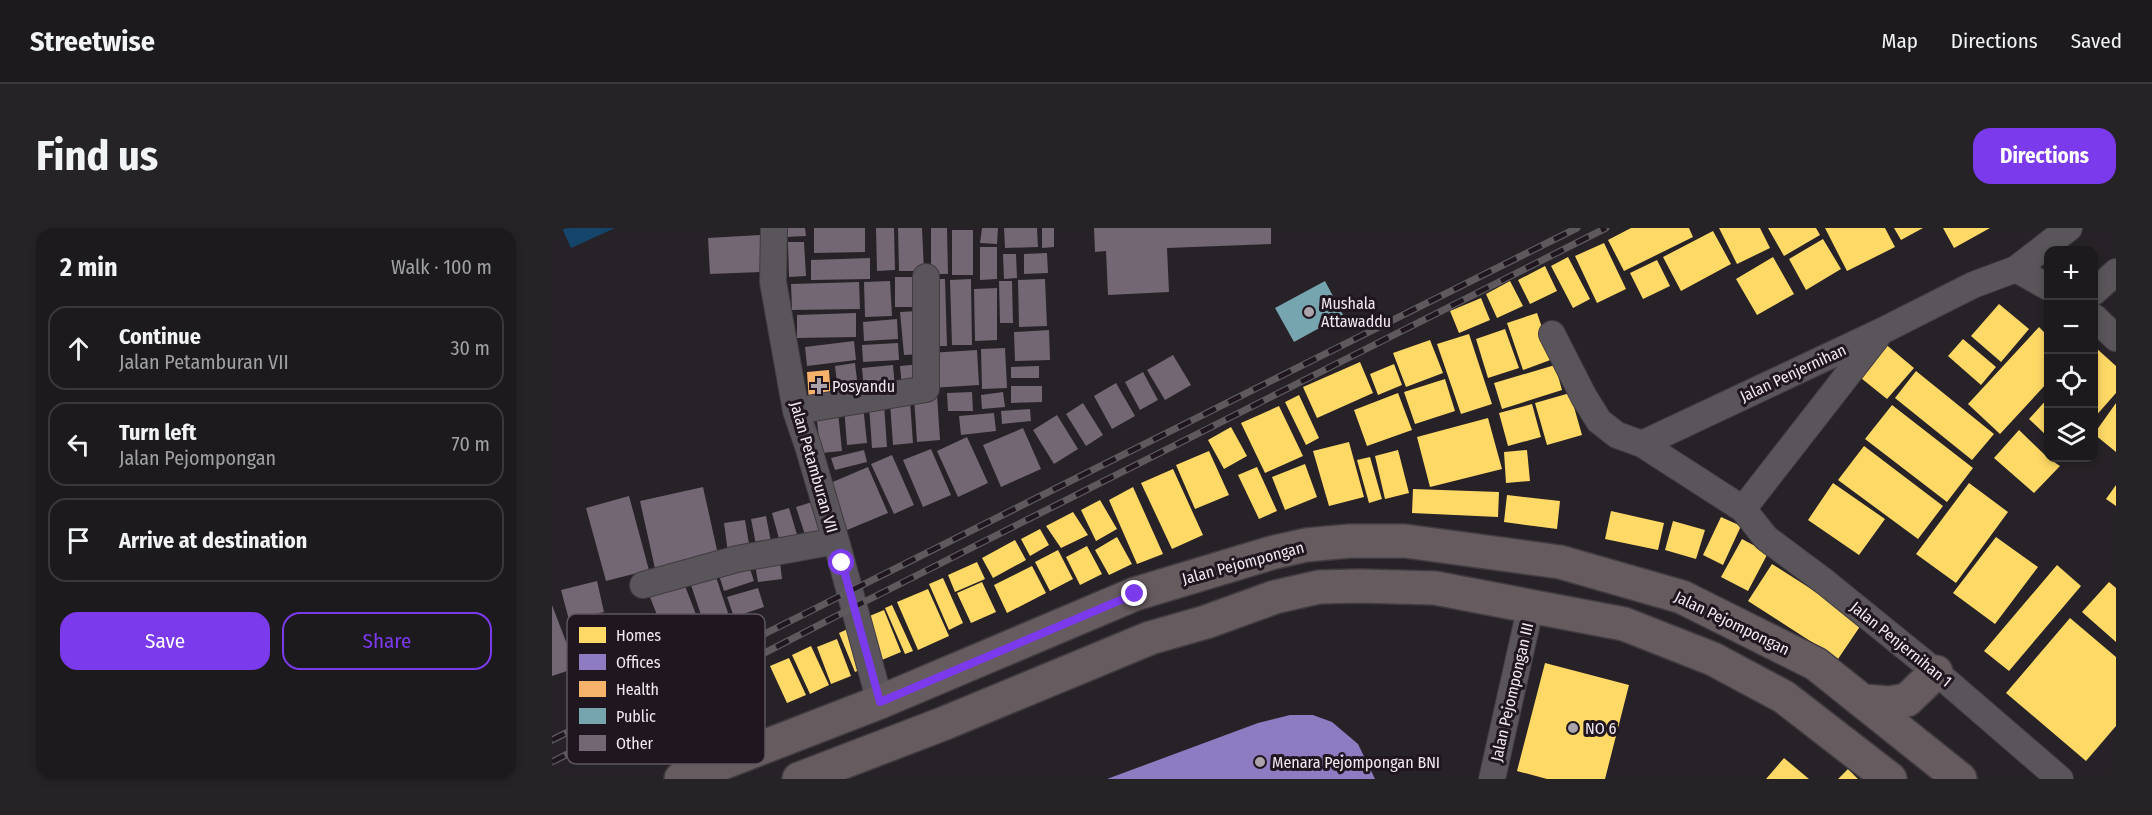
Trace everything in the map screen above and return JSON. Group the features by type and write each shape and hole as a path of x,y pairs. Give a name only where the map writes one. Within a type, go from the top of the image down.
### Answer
{"main road":[{"name":"Jalan Pejompongan","path":"765,746 880,702 1146,591 1271,553 1306,545 1350,541 1405,541 1560,562 1682,597 1816,664 1960,779"},
{"path":"799,779 945,723 1150,638 1206,622 1275,597 1319,587 1435,588 1624,624 1713,659 1784,697 1890,779"},
{"path":"1864,701 1889,704 1907,700 1936,672"},
{"name":"Jalan Pejompongan","path":"681,779 720,764"}],"street":[{"name":"Jalan Petamburan VII","path":"774,228 773,282 796,411 836,541 880,702"},
{"name":"Jalan Penjernihan","path":"1642,444 1880,332 1973,285 2016,269 2069,228"},
{"path":"2016,269 2044,284"},
{"path":"2098,288 2116,272"},
{"path":"796,411 926,389 926,277"},
{"path":"2098,321 2116,338"},
{"path":"1743,509 1880,332"},
{"path":"1552,334 1599,421 1617,435 1642,444"},
{"name":"Jalan Penjernihan 1","path":"1642,444 1743,509 1766,538 1825,582 1936,672 2060,779"},
{"path":"643,585 737,559 836,541"},
{"name":"Jalan Pejompongan III","path":"1492,779 1531,605"}],"water":[{"path":"562,228 615,228 571,248"}],"building: Homes":[{"path":"1631,228 1689,228 1693,237 1624,271 1608,240"},
{"path":"1719,228 1760,228 1770,248 1737,264"},
{"path":"1768,228 1816,228 1820,235 1784,256"},
{"path":"1825,228 1885,228 1895,247 1847,271"},
{"path":"1894,228 1923,228 1901,240"},
{"path":"1943,228 1990,228 1954,248"},
{"path":"1713,231 1731,264 1681,291 1663,257"},
{"path":"1823,239 1841,269 1806,290 1789,259"},
{"path":"1604,243 1626,289 1597,303 1575,256"},
{"path":"1568,257 1590,299 1573,308 1551,266"},
{"path":"1773,257 1794,294 1757,315 1736,279"},
{"path":"1657,260 1670,286 1643,299 1630,273"},
{"path":"1545,266 1557,291 1530,304 1518,280"},
{"path":"1510,281 1523,306 1497,318 1486,294"},
{"path":"1481,298 1490,320 1459,333 1450,311"},
{"path":"1999,304 2029,329 2001,362 1971,336"},
{"path":"1537,313 1553,359 1523,370 1507,323"},
{"path":"2039,327 2044,332 2044,386 2000,434 1968,404"},
{"path":"1505,329 1519,368 1488,378 1476,339"},
{"path":"1469,334 1492,404 1461,414 1437,344"},
{"path":"1963,339 1996,367 1981,385 1948,356"},
{"path":"1430,340 1443,373 1406,387 1393,353"},
{"path":"1883,342 1914,368 1887,399 1856,374"},
{"path":"2098,350 2116,366 2116,393 2098,413"},
{"path":"1360,362 1373,393 1317,418 1303,387"},
{"path":"1394,364 1402,385 1378,395 1370,374"},
{"path":"1555,365 1562,390 1502,409 1494,383"},
{"path":"1916,371 1994,434 1972,460 1895,398"},
{"path":"1445,379 1455,411 1415,424 1404,392"},
{"path":"1398,393 1412,430 1367,446 1354,410"},
{"path":"1570,393 1582,435 1547,445 1535,403"},
{"path":"1299,395 1319,438 1306,445 1285,402"},
{"path":"2044,402 2044,433 2029,419"},
{"path":"2116,403 2116,452 2098,437 2098,428"},
{"path":"1532,404 1541,437 1508,446 1499,413"},
{"path":"1892,405 1973,468 1947,502 1865,439"},
{"path":"1279,406 1303,456 1265,473 1241,423"},
{"path":"1488,418 1502,469 1430,487 1417,437"},
{"path":"1231,427 1247,456 1224,469 1208,440"},
{"path":"2019,430 2044,454 2044,462 2054,462 2060,466 2034,493 1994,458"},
{"path":"1349,442 1364,497 1329,506 1313,451"},
{"path":"1864,446 1943,506 1918,539 1838,480"},
{"path":"1398,450 1409,493 1385,499 1375,456"},
{"path":"1527,450 1530,481 1506,483 1504,452"},
{"path":"1209,451 1229,495 1195,509 1176,465"},
{"path":"1370,457 1382,499 1369,503 1357,460"},
{"path":"1305,464 1317,497 1285,510 1272,477"},
{"path":"1257,467 1277,511 1259,519 1238,475"},
{"path":"1173,469 1203,535 1172,549 1141,483"},
{"path":"1833,483 1885,519 1859,555 1808,520"},
{"path":"1969,483 2008,512 1956,583 1916,554"},
{"path":"2116,485 2116,506 2106,499"},
{"path":"1133,487 1163,554 1137,564 1109,500"},
{"path":"1413,489 1499,492 1498,517 1412,513"},
{"path":"1507,495 1560,501 1557,529 1504,522"},
{"path":"1100,500 1117,529 1096,541 1081,510"},
{"path":"1611,511 1664,523 1658,550 1605,539"},
{"path":"1073,512 1088,535 1061,548 1046,526"},
{"path":"1721,517 1741,526 1723,565 1703,555"},
{"path":"1673,521 1705,530 1696,559 1665,550"},
{"path":"1040,529 1049,545 1030,556 1021,539"},
{"path":"1117,537 1132,564 1109,575 1095,550"},
{"path":"1996,537 2038,567 1995,624 1953,593"},
{"path":"1742,539 1768,553 1748,591 1721,577"},
{"path":"1015,540 1026,560 993,578 982,558"},
{"path":"1087,546 1102,574 1080,585 1066,557"},
{"path":"1058,550 1073,579 1050,591 1035,562"},
{"path":"977,562 985,579 955,592 948,575"},
{"path":"1772,564 1863,622 1838,659 1748,601"},
{"path":"2057,565 2081,586 2009,671 1984,651"},
{"path":"1032,566 1046,593 1007,613 994,585"},
{"path":"943,578 963,623 949,630 929,584"},
{"path":"982,582 996,612 971,623 957,593"},
{"path":"2109,582 2116,588 2116,642 2082,612"},
{"path":"928,589 949,636 918,650 897,602"},
{"path":"892,605 913,651 905,654 885,608"},
{"path":"884,610 901,652 877,662 860,620"},
{"path":"2070,618 2116,657 2116,726 2086,761 2006,693"},
{"path":"850,628 866,667 855,672 839,633"},
{"path":"837,639 851,676 831,684 817,647"},
{"path":"811,646 829,685 810,694 792,655"},
{"path":"789,658 806,695 787,703 770,666"},
{"name":"NO 6","path":"1545,663 1629,685 1605,779 1547,779 1517,771"},
{"path":"1784,758 1809,779 1766,779"},
{"path":"1848,769 1858,779 1838,779"}],"building: Offices":[{"name":"Menara Pejompongan BNI","path":"1290,715 1313,715 1332,722 1358,744 1375,779 1107,779 1258,723"}],"building: Health":[{"name":"Posyandu","path":"829,370 831,400 809,402 807,372"}],"building: Public":[{"name":"Mushala Attawaddu","path":"1325,281 1343,315 1294,342 1275,308"}],"building: Other":[{"path":"785,228 805,228 806,236 785,237"},
{"path":"814,228 865,228 865,252 814,253"},
{"path":"876,228 894,228 895,270 877,271"},
{"path":"898,228 922,228 924,271 899,271"},
{"path":"931,228 947,228 948,274 931,274"},
{"path":"982,228 998,228 997,244 980,243"},
{"path":"1004,228 1037,228 1038,247 1005,248"},
{"path":"1042,228 1054,228 1054,247 1042,248"},
{"path":"1094,228 1271,228 1271,244 1167,248 1169,292 1108,295 1106,251 1095,252"},
{"path":"952,230 973,230 973,275 952,275"},
{"path":"760,235 761,272 710,274 708,238"},
{"path":"788,242 804,242 806,276 789,277"},
{"path":"980,247 997,247 997,279 980,280"},
{"path":"1047,253 1048,273 1024,274 1024,254"},
{"path":"1003,254 1016,254 1017,278 1004,279"},
{"path":"870,258 870,279 811,280 811,260"},
{"path":"895,277 923,277 923,307 895,307"},
{"path":"930,279 945,279 947,346 931,346"},
{"path":"971,279 972,345 952,345 950,280"},
{"path":"1045,279 1047,326 1019,327 1018,280"},
{"path":"890,281 892,316 865,317 864,282"},
{"path":"999,281 1012,281 1013,323 1000,323"},
{"path":"859,282 860,309 792,310 791,284"},
{"path":"997,288 997,340 975,341 974,289"},
{"path":"918,311 922,354 904,355 900,312"},
{"path":"856,313 856,337 797,338 797,315"},
{"path":"897,319 898,339 864,341 863,322"},
{"path":"1049,330 1050,360 1015,361 1014,332"},
{"path":"854,341 856,360 807,366 805,347"},
{"path":"898,343 899,360 863,362 862,345"},
{"path":"1005,348 1007,388 982,389 981,349"},
{"path":"977,350 979,385 931,388 929,353"},
{"path":"1173,355 1191,385 1165,400 1147,370"},
{"path":"855,363 859,397 839,399 835,366"},
{"path":"922,364 923,386 902,387 900,366"},
{"path":"893,365 895,388 864,390 862,368"},
{"path":"1039,366 1039,378 1011,378 1011,367"},
{"path":"1143,372 1158,400 1140,410 1125,382"},
{"path":"1116,383 1135,416 1112,429 1094,396"},
{"path":"1011,386 1042,386 1042,402 1011,403"},
{"path":"972,392 973,411 948,411 947,393"},
{"path":"1003,392 1005,407 982,409 981,395"},
{"path":"937,395 940,440 917,442 914,397"},
{"path":"910,401 913,443 893,445 890,403"},
{"path":"1083,403 1103,435 1086,446 1066,414"},
{"path":"884,404 887,447 872,448 869,405"},
{"path":"863,405 867,443 847,445 844,407"},
{"path":"1030,409 1031,421 1002,424 1001,411"},
{"path":"838,412 842,451 821,453 816,414"},
{"path":"994,413 996,431 961,435 959,416"},
{"path":"1057,415 1078,449 1054,464 1033,430"},
{"path":"1023,428 1041,469 1001,487 983,445"},
{"path":"967,437 988,483 958,497 937,451"},
{"path":"931,449 951,495 923,507 903,460"},
{"path":"864,450 867,462 835,470 831,458"},
{"path":"892,455 914,505 894,514 871,464"},
{"path":"868,467 888,513 847,530 828,484"},
{"path":"703,487 719,559 656,573 640,501"},
{"path":"629,496 649,570 606,581 586,508"},
{"path":"812,502 822,533 806,538 796,507"},
{"path":"789,508 799,541 781,546 772,513"},
{"path":"766,516 772,547 757,550 751,519"},
{"path":"745,520 750,550 728,553 724,523"},
{"path":"780,562 782,579 758,582 755,565"},
{"path":"748,563 754,581 724,591 718,572"},
{"path":"714,571 728,614 701,614 689,579"},
{"path":"682,578 696,614 657,614 648,592"},
{"path":"597,581 604,612 567,614 561,590"},
{"path":"758,588 764,607 743,614 733,614 727,597"},
{"path":"552,605 567,644 567,671 552,676"}],"railway":[{"path":"765,634 1577,228"},
{"path":"765,653 1606,228"},
{"path":"552,740 567,733"},
{"path":"552,762 567,754"}],"place":[{"name":"Mushala Attawaddu","path":"1309,312"},
{"name":"Posyandu","path":"819,386"},
{"name":"NO 6","path":"1573,728"},
{"name":"Menara Pejompongan BNI","path":"1260,762"}],"route":[{"path":"842,563 880,702 1135,594"}]}
